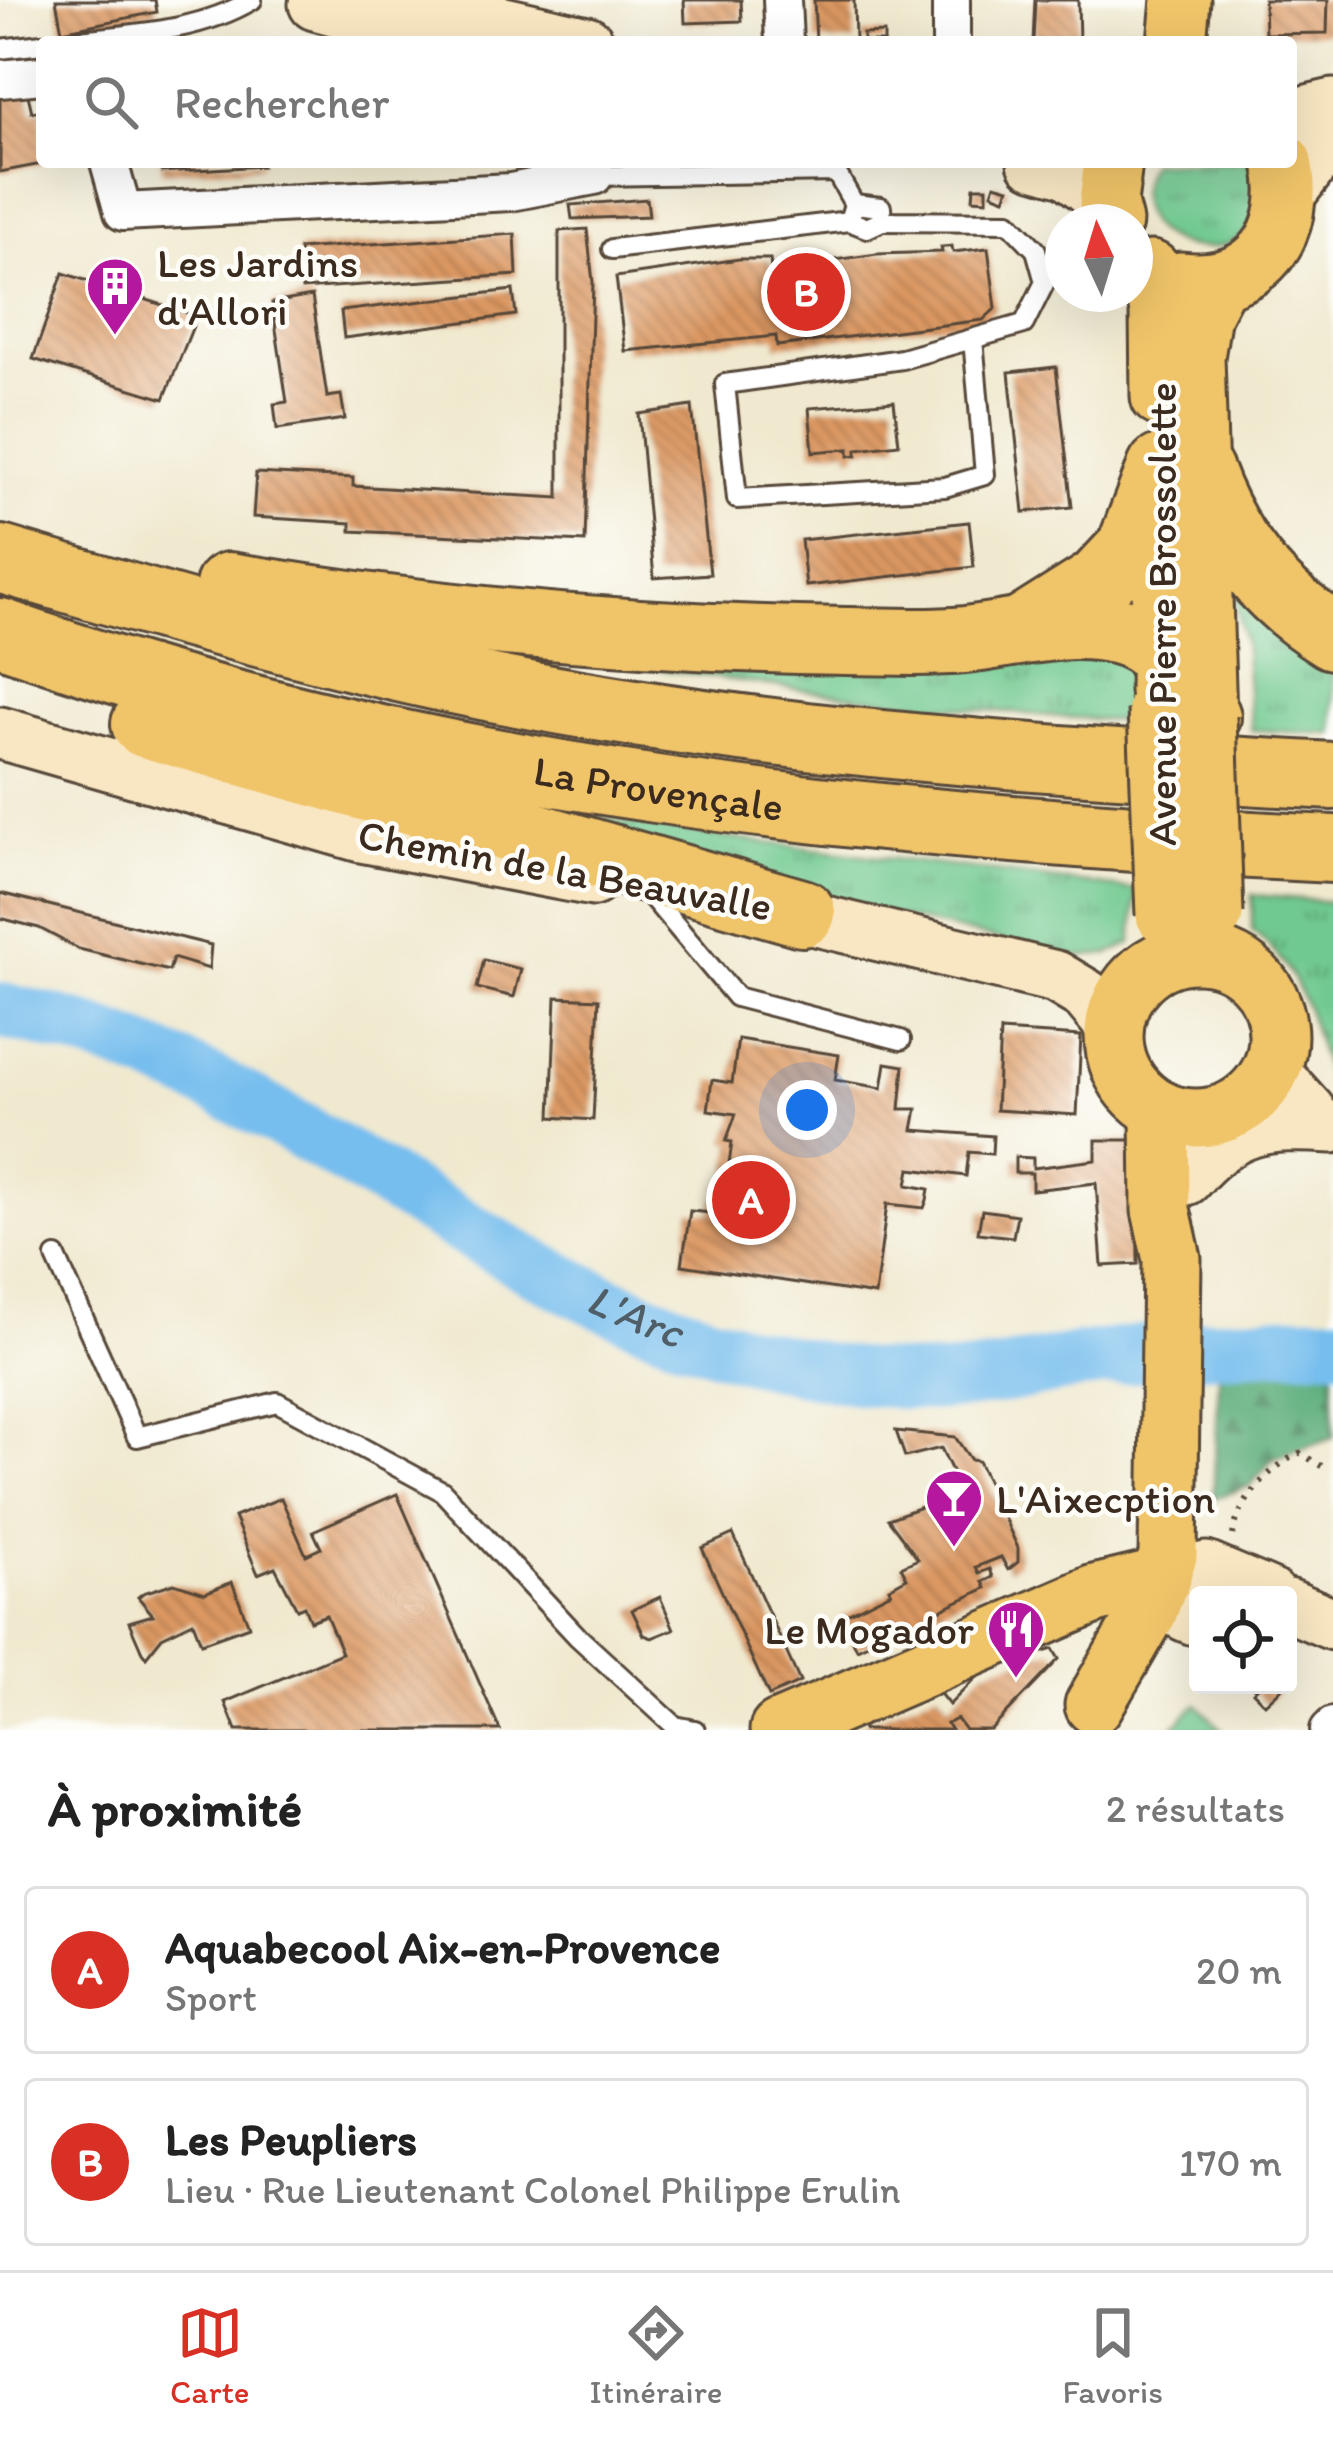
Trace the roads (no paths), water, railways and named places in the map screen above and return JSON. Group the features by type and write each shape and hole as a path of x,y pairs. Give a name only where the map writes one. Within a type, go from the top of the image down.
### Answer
{"highway":[{"path":"1017,634 1098,583 1130,549 1181,470 1237,551 1264,581 1333,636"},
{"path":"0,522 125,562 230,587 488,622 640,636 788,640 958,640 1052,626 1104,628 1144,640 1176,693"},
{"name":"La Provençale","path":"0,559 212,622 442,678 686,718 940,748 1333,776"},
{"name":"La Provençale","path":"0,632 102,668 388,741 618,783 900,818 1333,849"},
{"path":"0,675 95,709 802,913"},
{"path":"900,818 1139,859 1333,880"}],"main road":[{"path":"403,0 561,36"},
{"path":"308,1 433,36"},
{"path":"1297,114 1333,106"},
{"path":"1153,268 1184,282 1220,281 1247,269 1269,249 1284,223 1286,178 1333,137"},
{"path":"1054,168 1111,196"},
{"name":"Avenue Pierre Brossolette","path":"1192,936 1176,693 1181,470 1196,334 1220,281"},
{"name":"Avenue Pierre Brossolette","path":"1153,293 1181,470 1176,693"},
{"name":"Chemin de la Beauvalle","path":"0,733 362,836 646,890 802,913 1057,977 1086,995 1114,1029"},
{"path":"1172,1258 1196,1129 1221,1100 1279,1037 1274,1009 1243,969 1192,936 1145,972 1125,995 1114,1029 1125,1078 1221,1100 1325,1120"},
{"path":"1189,1586 1170,1464 1172,1258 1161,1210 1221,1100"},
{"path":"1186,1179 1214,1147 1241,1132 1325,1120"},
{"path":"1095,1594 1135,1552 1170,1464"},
{"path":"779,1730 1095,1594 1189,1591"},
{"path":"1080,1717 1189,1592"},
{"path":"1297,1609 1333,1624"},
{"path":"1297,1638 1333,1652"}],"street":[{"path":"782,0 784,36"},
{"path":"951,0 951,36"},
{"path":"0,79 36,76"},
{"path":"111,168 124,212 512,193 594,169"}],"lane":[{"path":"108,36 218,17 252,0"},
{"path":"0,49 36,45"},
{"path":"594,169 836,172 851,213"},
{"path":"612,249 881,208 882,221 1009,222 1036,250 1045,282 1024,324 902,359 725,384 737,499 945,487 985,475 973,339"},
{"path":"646,890 736,997 901,1040"},
{"path":"56,1257 137,1437 278,1402 442,1491 578,1637 675,1726 695,1730"}],"waterway":[{"name":"L'Arc","path":"0,1011 93,1034 181,1069 265,1111 514,1256 599,1299 687,1335 775,1361 866,1377 947,1382 1150,1353 1333,1343"}],"place":[{"name":"Les Peupliers","path":"806,292"},
{"name":"Les Jardins d'Allori","path":"115,337"},
{"name":"Aquabecool Aix-en-Provence","path":"751,1200"},
{"name":"L'Aixecption","path":"954,1549"},
{"name":"Le Mogador","path":"1016,1680"}]}
